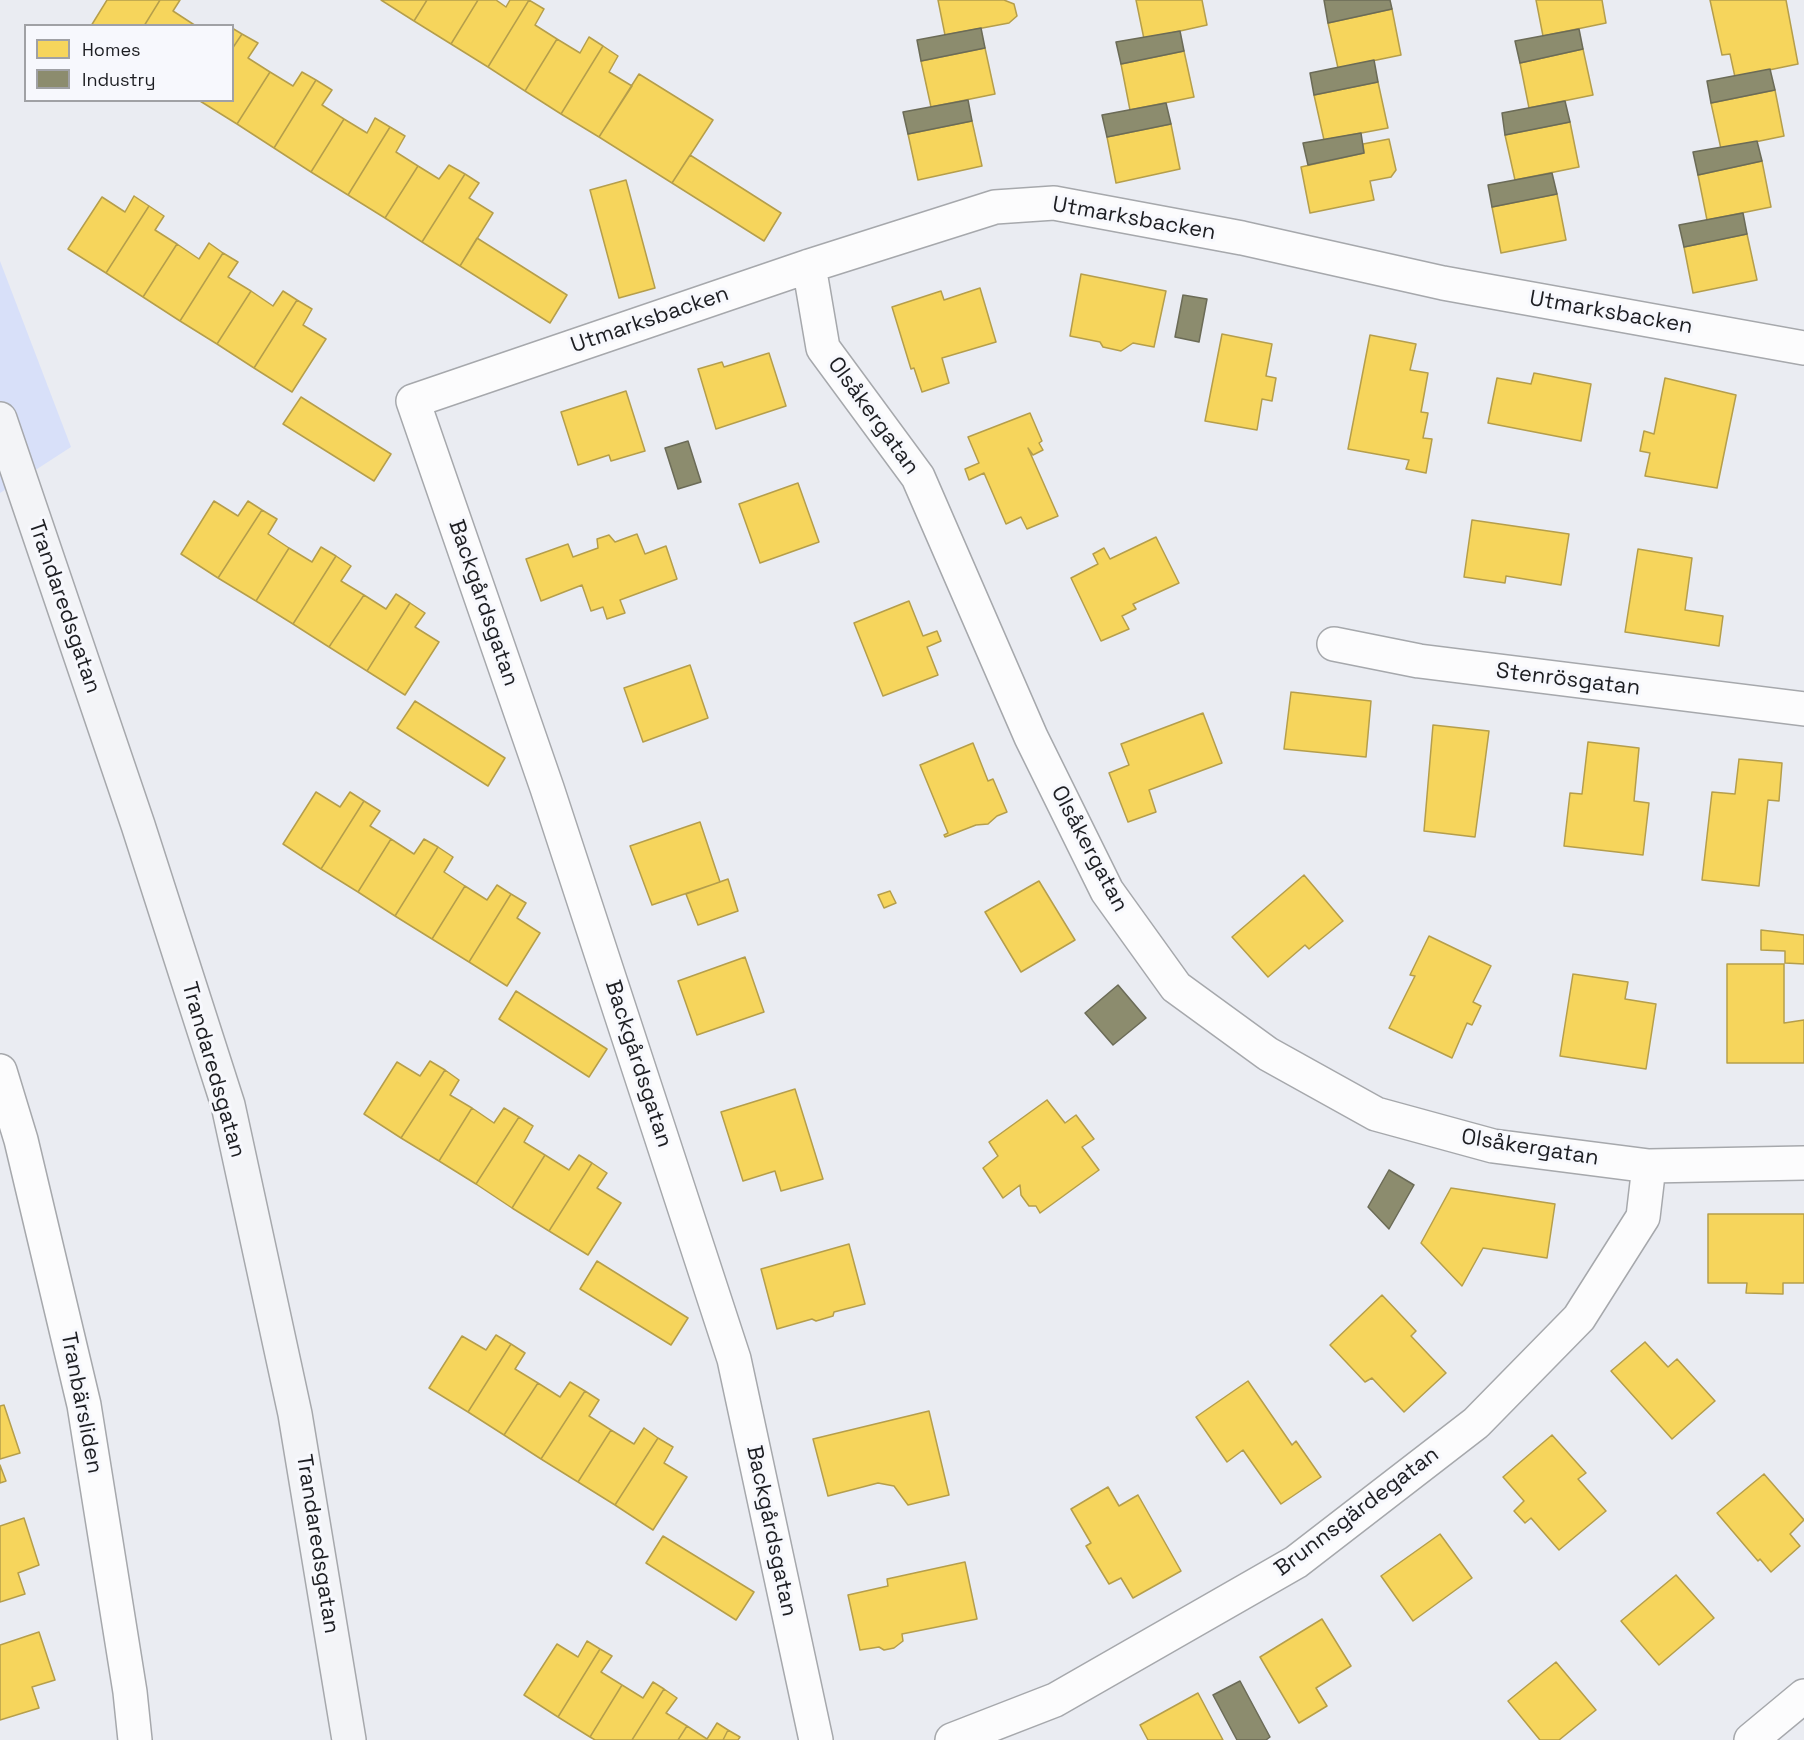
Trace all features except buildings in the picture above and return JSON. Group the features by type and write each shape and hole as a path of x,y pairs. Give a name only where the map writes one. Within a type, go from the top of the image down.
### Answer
{"street":[{"name":"Utmarksbacken","path":"413,401 809,266 995,207 1054,203 1242,238 1443,283 1804,348"},
{"name":"Olsåkergatan","path":"809,266 823,348 918,477 1031,737 1107,891 1176,987 1268,1054 1376,1114 1493,1146 1649,1166 1804,1163"},
{"name":"Backgårdsgatan","path":"413,401 547,788 734,1359 816,1740"},
{"name":"Trandaredsgatan","path":"0,419 138,825 228,1105 295,1414 349,1740"},
{"name":"Stenrösgatan","path":"1334,644 1419,661 1804,710"},
{"name":"Tranbärsliden","path":"0,1071 21,1140 84,1405 130,1692 135,1740"},
{"name":"Brunnsgärdegatan","path":"952,1740 1055,1700 1296,1562 1476,1423 1579,1318 1642,1217 1649,1166"},
{"path":"1751,1740 1804,1696"}],"shaded area":[{"path":"0,261 71,447 0,493"}]}
